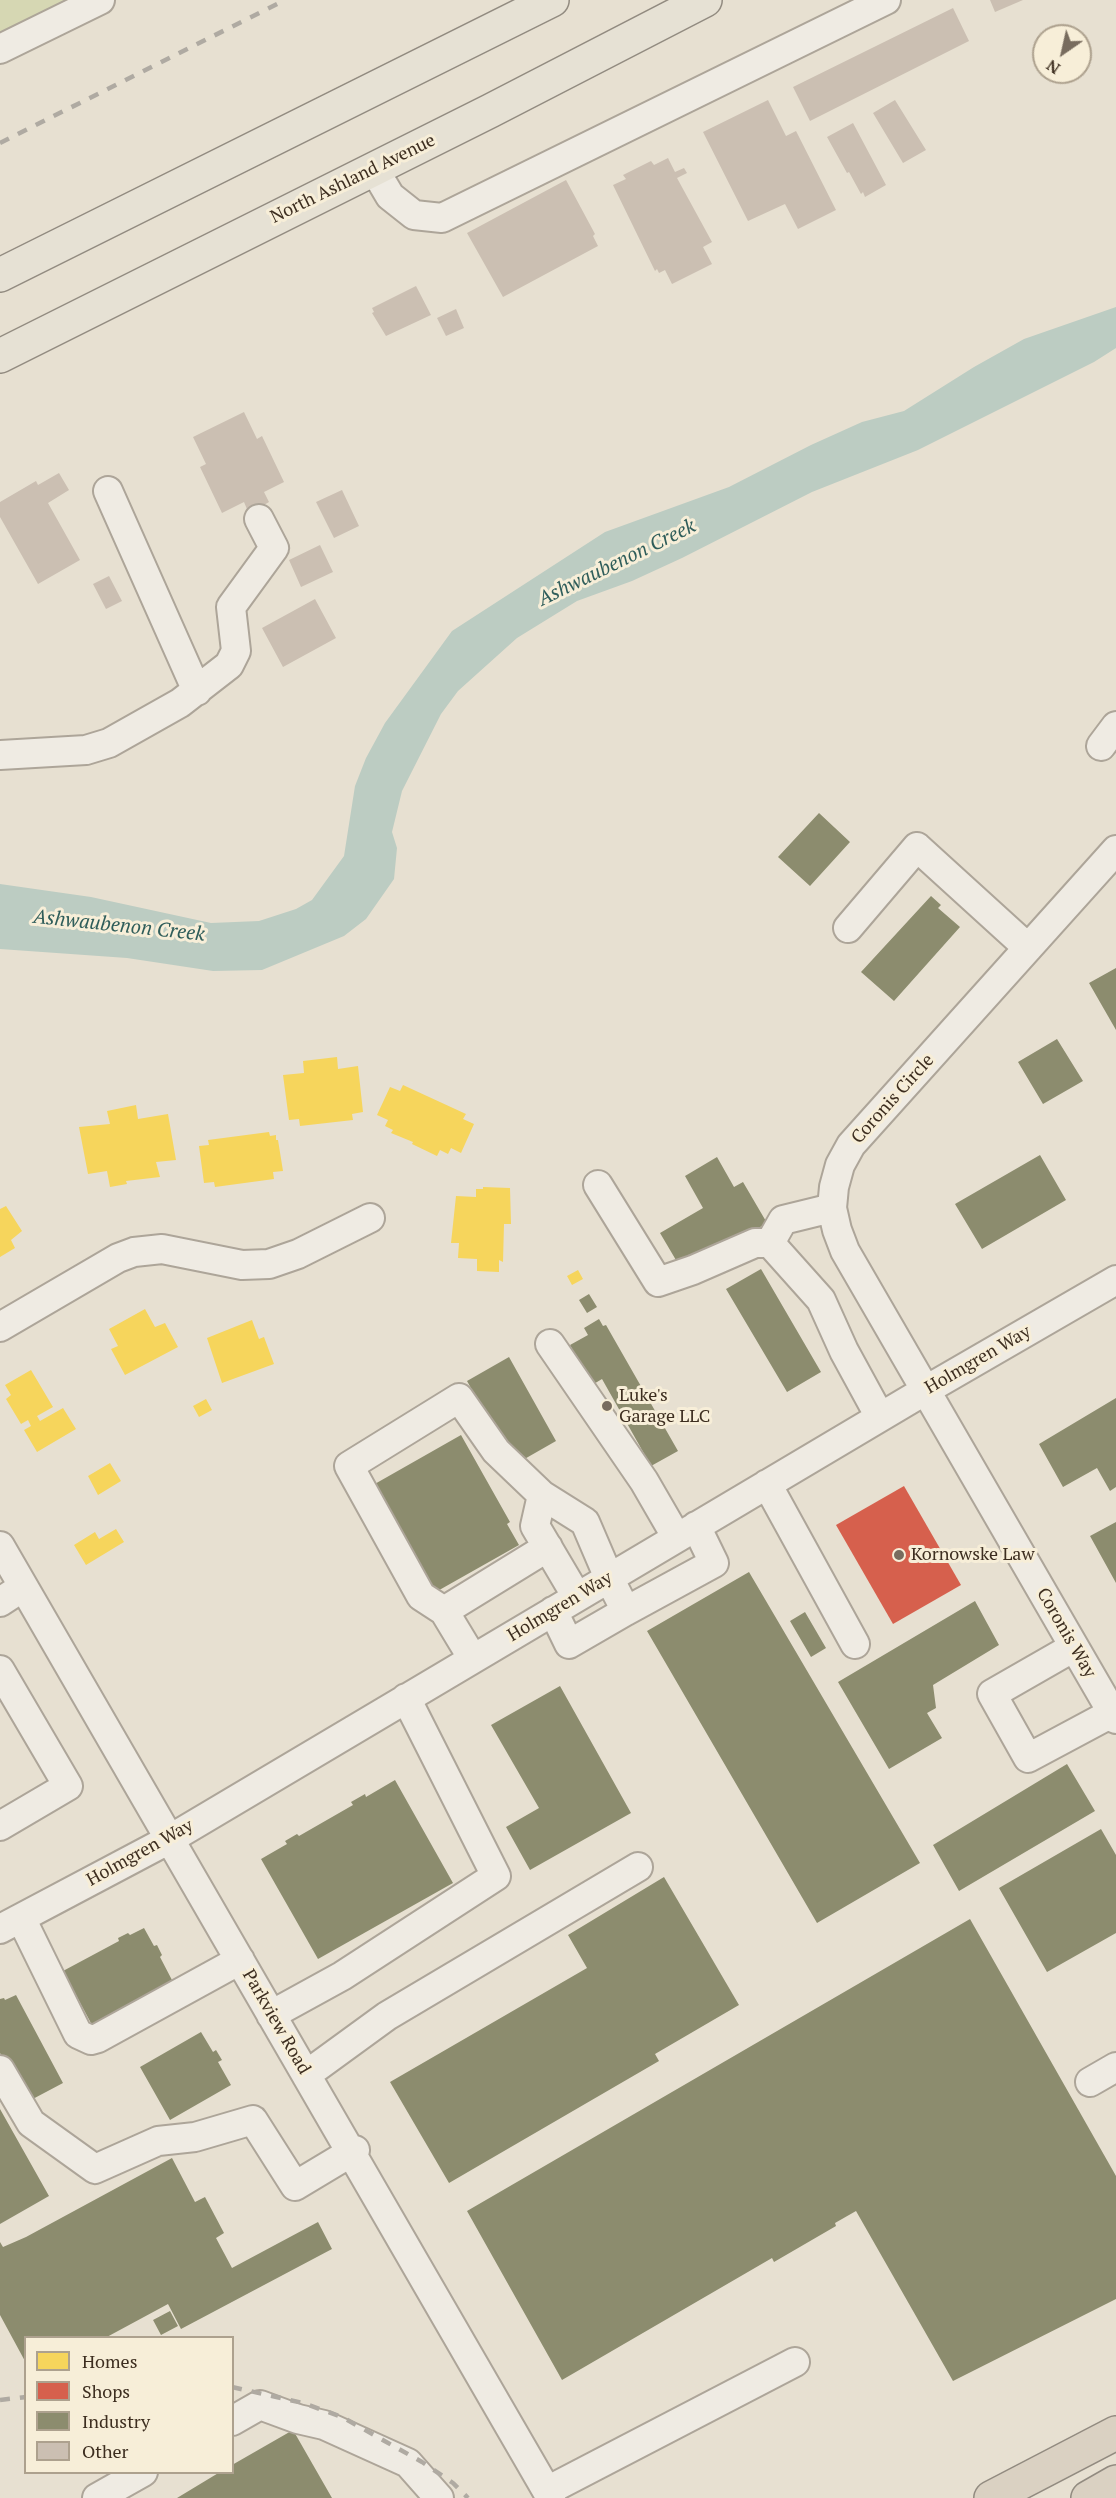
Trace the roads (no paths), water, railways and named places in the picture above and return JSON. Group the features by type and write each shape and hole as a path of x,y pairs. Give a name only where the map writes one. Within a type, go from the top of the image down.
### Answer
{"highway":[{"path":"991,2498 1116,2433"},
{"path":"1088,2498 1116,2482"}],"main road":[{"path":"0,275 552,0"},
{"name":"North Ashland Avenue","path":"0,356 614,48 705,0"},
{"path":"0,297 87,232"}],"street":[{"path":"0,49 100,0"},
{"path":"374,169 390,196 414,215 442,218 886,0"},
{"path":"108,491 197,691"},
{"path":"0,755 86,750 109,743 152,720 197,691 229,665 236,651 231,607 274,548 259,519"},
{"path":"848,928 917,848 1028,948"},
{"name":"Coronis Circle","path":"926,1390 860,1277 837,1230 832,1208 837,1176 851,1145 1116,850"},
{"path":"598,1185 658,1282 693,1270 755,1243 770,1243 821,1300 844,1351 880,1417"},
{"path":"770,1243 783,1220 832,1208"},
{"path":"0,1327 118,1258 134,1252 162,1248 242,1265 269,1264 298,1254 370,1218"},
{"path":"821,1300 860,1277"},
{"name":"Holmgren Way","path":"7,1920 170,1839 880,1417 1116,1280"},
{"path":"550,1344 644,1481 714,1563 569,1644 553,1611"},
{"name":"Coronis Way","path":"926,1390 1114,1716"},
{"path":"473,1659 444,1611 421,1596 349,1466 459,1398 496,1451 542,1495 585,1522 626,1611"},
{"path":"767,1484 855,1644"},
{"path":"542,1495 535,1526 577,1597"},
{"name":"Parkview Road","path":"0,1546 12,1594 170,1839 353,2151 549,2494"},
{"path":"444,1611 548,1547"},
{"path":"1074,1647 992,1694 1028,1758 1114,1716"},
{"path":"0,1670 68,1786 0,1826"},
{"path":"272,2015 342,1976 496,1876 406,1698"},
{"path":"306,2074 387,2016 638,1867"},
{"path":"7,1920 78,2034 91,2040 240,1960"},
{"path":"1090,2082 1116,2067"},
{"path":"0,2070 32,2123 95,2169 158,2141 195,2137 253,2120 295,2186 353,2151"},
{"path":"549,2494 795,2362"},
{"path":"234,2420 260,2405 298,2419 324,2425 408,2463 439,2498"},
{"path":"97,2498 139,2474"}],"water":[{"name":"Ashwaubenon Creek","path":"1116,307 1116,348 1094,362 918,450 812,492 682,558 632,581 577,601 517,638 458,691 441,714 402,791 392,832 397,848 394,879 366,919 344,936 262,970 213,971 127,958 0,949 0,884 91,897 211,923 259,921 296,909 312,900 344,856 355,786 366,758 385,723 452,631 605,532 729,487 862,422 904,411 1024,339"}],"railway":[{"path":"0,143 285,0"},
{"path":"234,2387 303,2403 342,2417 422,2462 453,2483 468,2498"},
{"path":"0,2400 24,2397"}],"place":[{"name":"Luke's Garage LLC","path":"607,1406"},
{"name":"Kornowske Law","path":"899,1555"}]}
